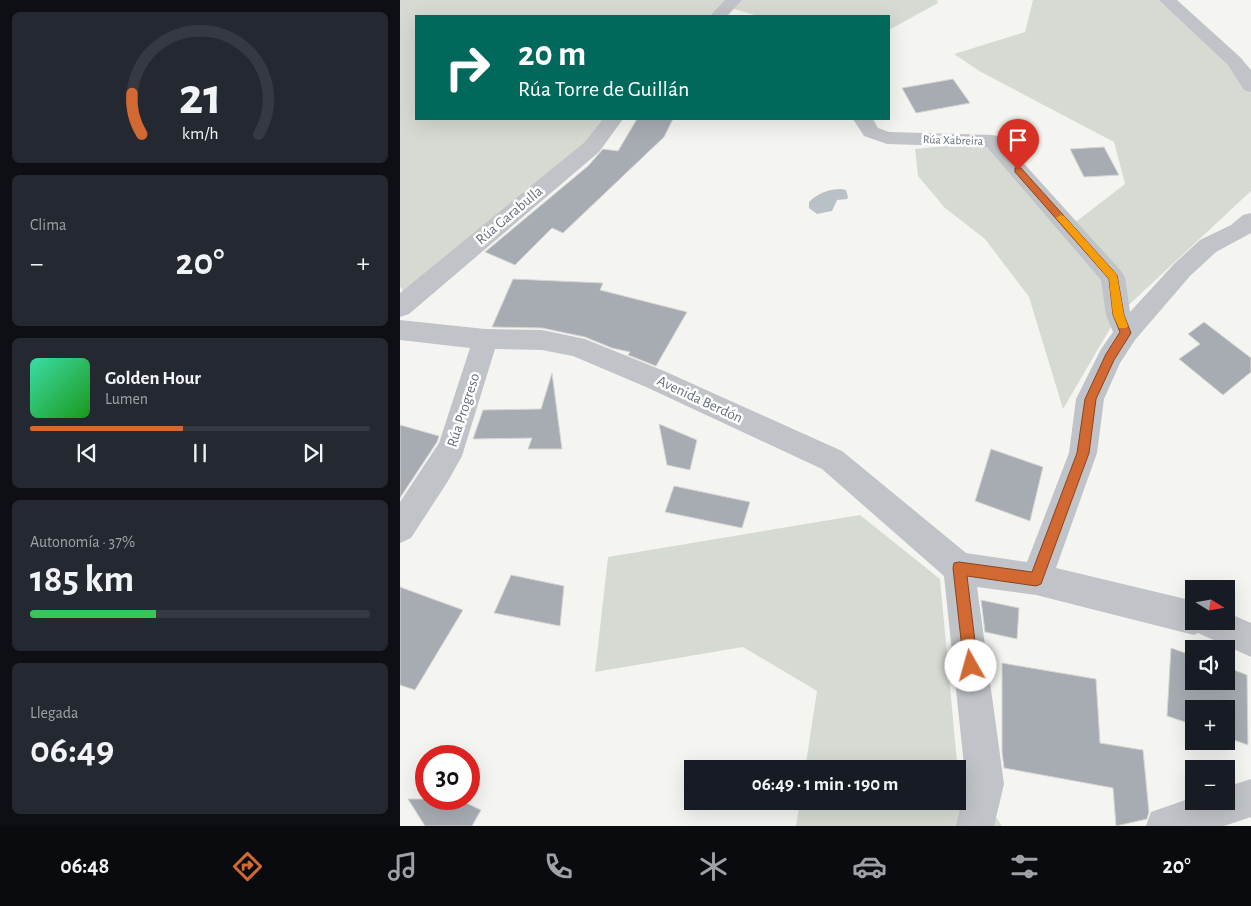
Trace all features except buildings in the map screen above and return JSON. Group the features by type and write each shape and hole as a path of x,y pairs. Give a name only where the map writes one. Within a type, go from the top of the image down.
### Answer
{"street":[{"path":"719,15 734,0"},
{"path":"1167,0 1248,76"},
{"name":"Rúa Garabulla","path":"400,307 592,147 612,120"},
{"name":"Rúa Xabreira","path":"864,120 871,132 887,138 993,141 1113,278 1118,315 1126,333"},
{"path":"1036,580 1083,453 1090,399 1110,357 1126,333 1182,270 1208,246 1239,231 1251,221"},
{"name":"Avenida Berdón","path":"400,330 485,339 542,340 576,346 655,378 832,460 959,568"},
{"name":"Rúa Progreso","path":"400,528 452,448 485,339"},
{"path":"975,826 985,784 959,568 1036,580 1185,616"},
{"path":"1228,630 1251,640"},
{"path":"1165,826 1251,798"}],"shaded area":[{"path":"400,0 937,0 938,3 890,29 890,15 755,15 727,7 719,15 415,15 415,120 612,120 592,147 409,298 400,287"},
{"path":"1033,0 1167,0 1251,86 1251,191 1118,315 1063,409 1029,297 985,239 945,208 918,176 915,149 993,141 1069,227 1125,184 1114,142 981,72 954,54 1025,32"},
{"path":"846,190 848,197 847,199 837,200 832,211 817,214 809,208 809,202 816,196 828,191"},
{"path":"860,515 940,579 957,760 806,760 817,691 743,647 595,672 608,557"},
{"path":"966,775 1002,826 796,826 799,810 966,810"}],"slow traffic":[{"path":"1061,218 1113,278 1118,315 1123,326"}],"route":[{"path":"971,666 959,568 1036,580 1083,453 1090,399 1110,357 1126,333 1118,315 1113,278 1018,170"}]}
